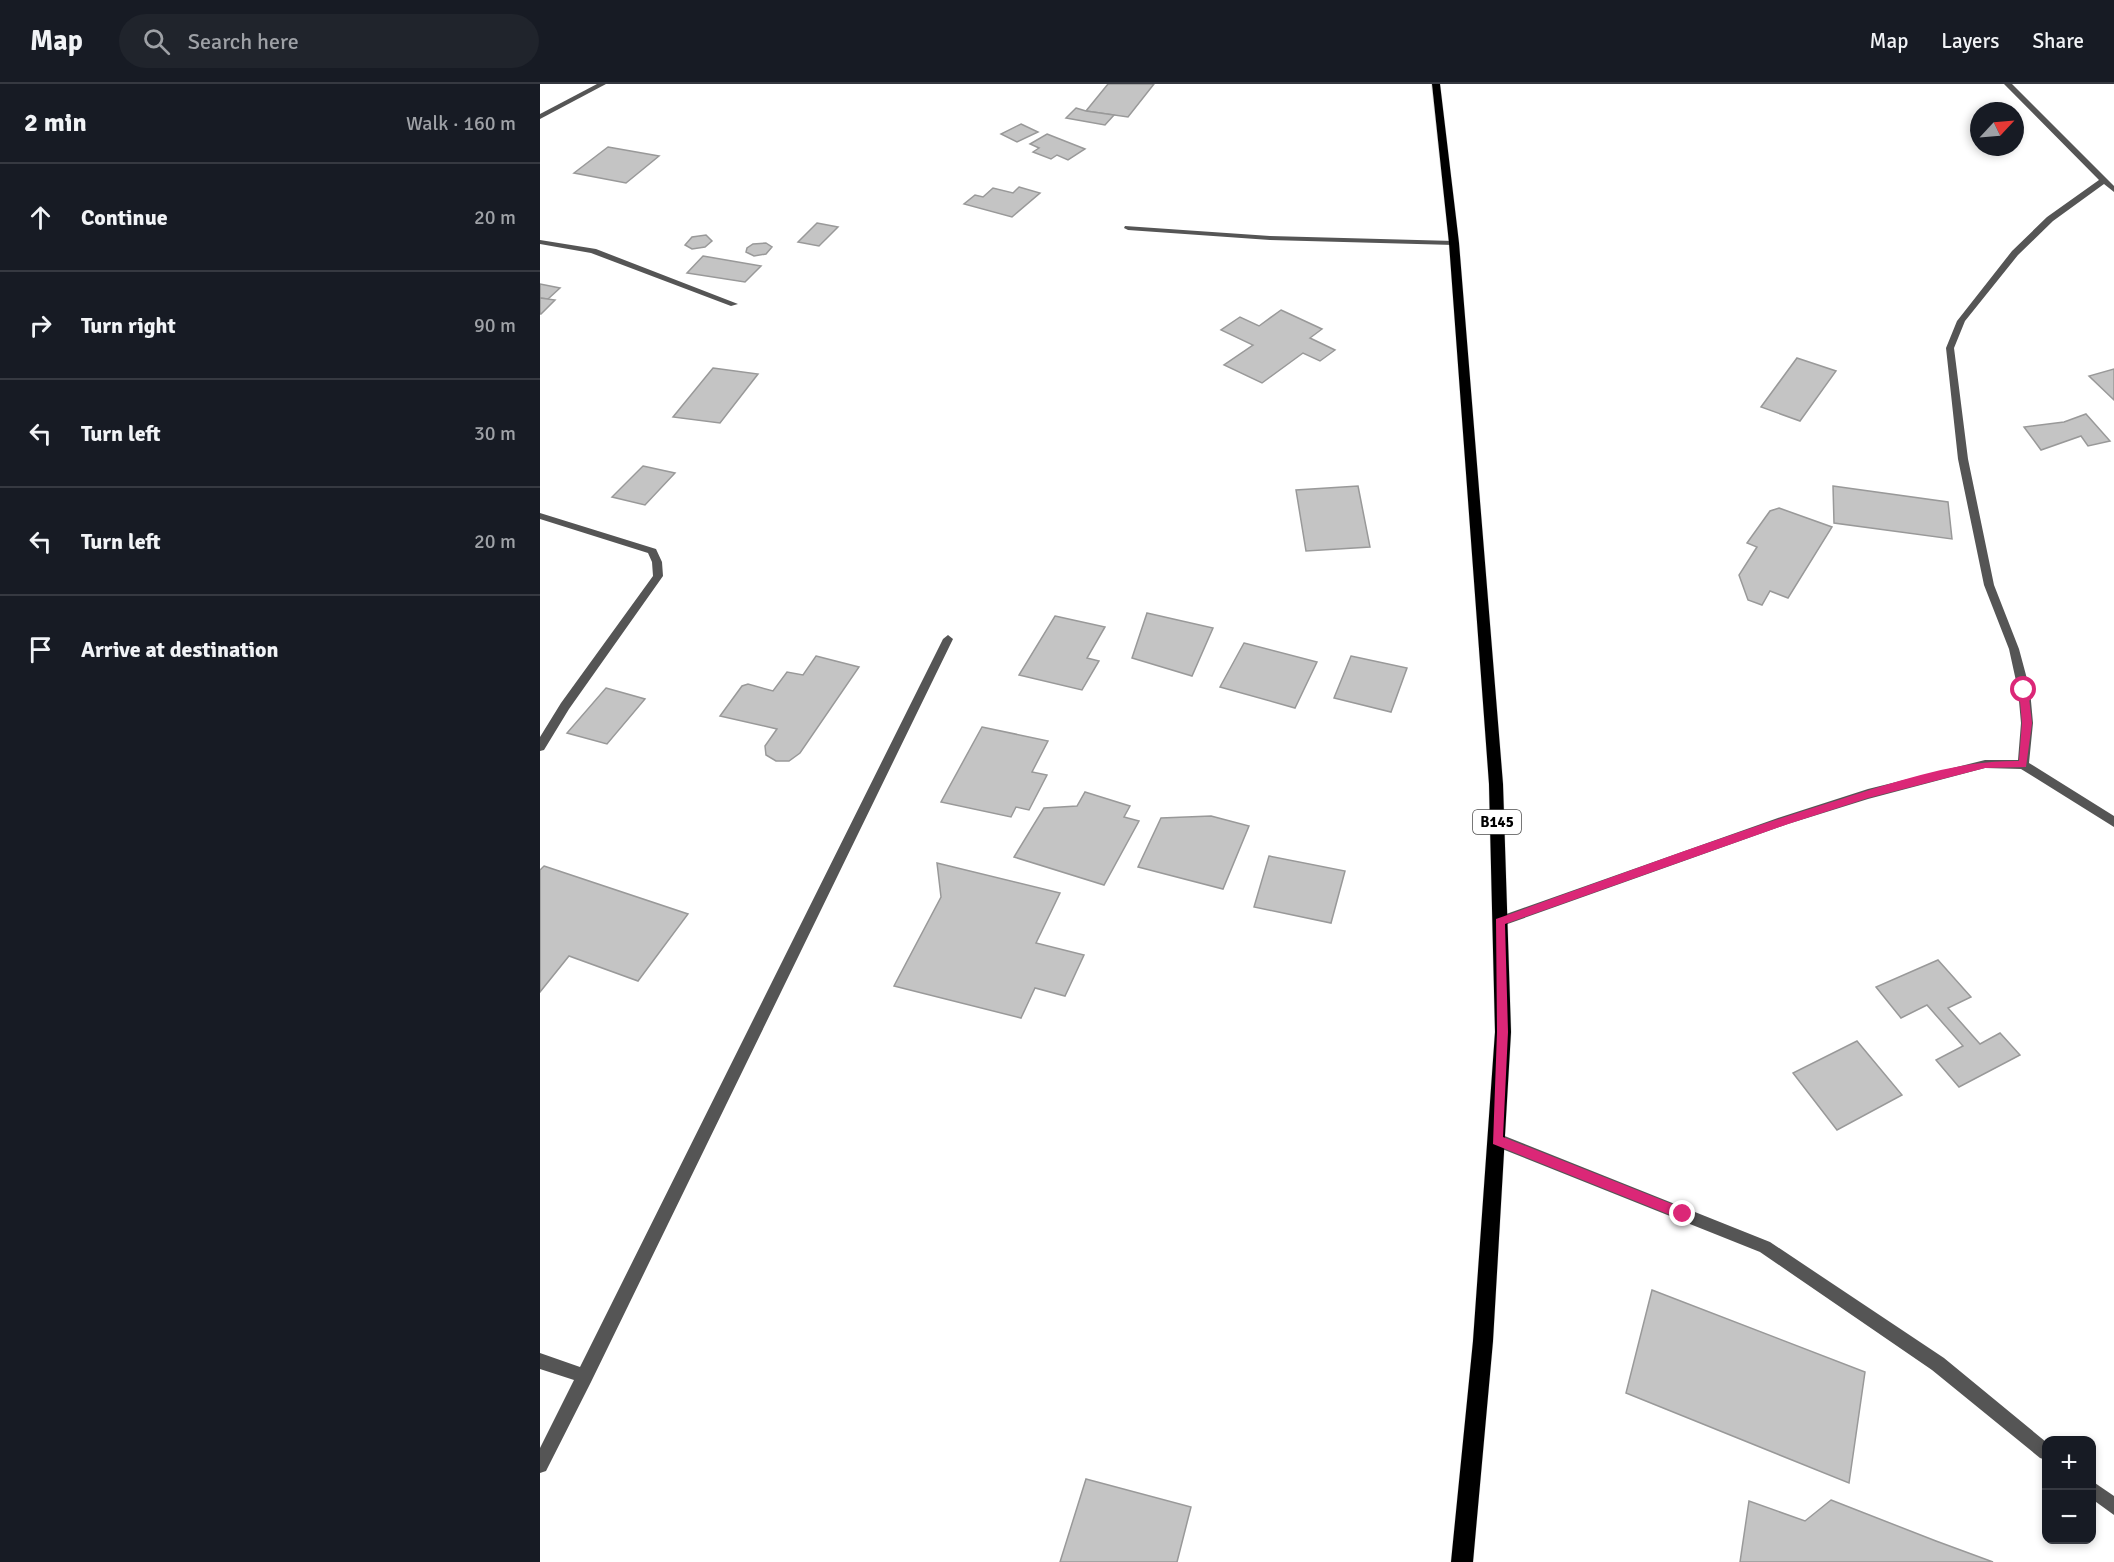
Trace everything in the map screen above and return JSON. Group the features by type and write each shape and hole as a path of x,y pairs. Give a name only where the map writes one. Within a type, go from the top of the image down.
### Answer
{"main road":[{"name":"B145","path":"1436,84 1454,243 1496,784 1503,1032 1483,1341 1462,1562"}],"street":[{"path":"540,117 602,84"},
{"path":"2008,84 2114,190"},
{"path":"2023,765 2027,723 2024,690 2014,649 1987,573 1963,459 1950,348 1960,321 2015,253 2050,219 2104,180"},
{"path":"1128,228 1270,238 1454,243"},
{"path":"540,242 592,251 734,304"},
{"path":"540,516 652,551 657,562 658,576 565,706 540,747"},
{"path":"540,1465 948,639"},
{"path":"1499,922 1785,820 1868,794 1985,764 2023,765 2114,822"},
{"path":"1497,1140 1765,1247 1938,1364 2042,1449"},
{"path":"540,1360 585,1376"},
{"path":"2092,1490 2114,1507"}],"building":[{"path":"1108,84 1154,84 1128,117 1086,111"},
{"path":"1076,108 1114,115 1105,125 1066,118"},
{"path":"1021,124 1038,132 1017,142 1001,134"},
{"path":"1047,134 1085,149 1068,160 1057,155 1051,159 1033,152 1039,148 1030,144"},
{"path":"608,147 659,156 626,183 574,173"},
{"path":"1019,187 1040,193 1012,217 964,204 975,195 983,197 993,188 1013,193"},
{"path":"817,223 838,227 819,246 798,242"},
{"path":"706,235 712,241 705,247 692,249 685,245 692,237"},
{"path":"766,243 772,247 766,254 754,256 746,252 747,248 753,244"},
{"path":"703,256 761,266 745,282 687,273"},
{"path":"540,284 560,288 548,299 540,298"},
{"path":"540,298 555,300 541,314 540,314"},
{"path":"1281,310 1322,329 1310,338 1335,350 1320,361 1303,353 1262,383 1224,365 1253,345 1221,330 1240,317 1259,326"},
{"path":"1797,358 1836,371 1800,421 1761,407"},
{"path":"713,368 758,374 720,423 673,417"},
{"path":"2114,369 2114,400 2089,376"},
{"path":"2086,414 2110,441 2088,446 2081,436 2041,450 2024,427 2064,422"},
{"path":"643,466 675,473 645,505 612,497"},
{"path":"1358,486 1370,547 1306,551 1296,490"},
{"path":"1833,486 1948,502 1952,539 1834,523"},
{"path":"1779,508 1832,527 1788,598 1770,591 1762,605 1748,600 1739,575 1757,547 1747,543 1770,511"},
{"path":"1147,613 1213,628 1192,676 1132,658"},
{"path":"1055,616 1105,627 1087,658 1099,661 1082,690 1019,675"},
{"path":"1244,643 1317,662 1295,708 1220,687"},
{"path":"816,656 859,667 800,753 789,761 776,761 766,755 765,746 777,729 720,716 742,686 748,684 773,691 787,672 803,675"},
{"path":"1351,656 1407,668 1391,712 1334,698"},
{"path":"606,688 645,699 607,744 567,733"},
{"path":"982,727 1048,741 1032,772 1047,775 1029,810 1016,807 1011,817 941,802"},
{"path":"1085,792 1130,806 1124,817 1139,821 1104,885 1014,857 1044,808 1077,806"},
{"path":"1211,816 1249,826 1223,889 1138,867 1161,818"},
{"path":"1269,856 1345,871 1331,923 1254,907"},
{"path":"937,863 1060,893 1036,943 1084,955 1065,996 1035,988 1021,1018 894,986 941,897"},
{"path":"544,866 688,914 638,981 569,956 540,992 540,870"},
{"path":"1938,960 1971,997 1948,1008 1980,1044 2000,1033 2020,1055 1959,1087 1936,1060 1963,1046 1927,1005 1901,1018 1876,987"},
{"path":"1857,1041 1902,1095 1837,1130 1793,1073"},
{"path":"1652,1290 1865,1372 1849,1483 1626,1393"},
{"path":"1086,1479 1191,1507 1177,1562 1060,1562"},
{"path":"1831,1500 1993,1562 1740,1562 1749,1501 1805,1521"}],"route":[{"path":"1683,1214 1497,1140 1503,1032 1499,922 1785,820 1868,794 1985,764 2023,765 2027,723 2024,690"}]}
